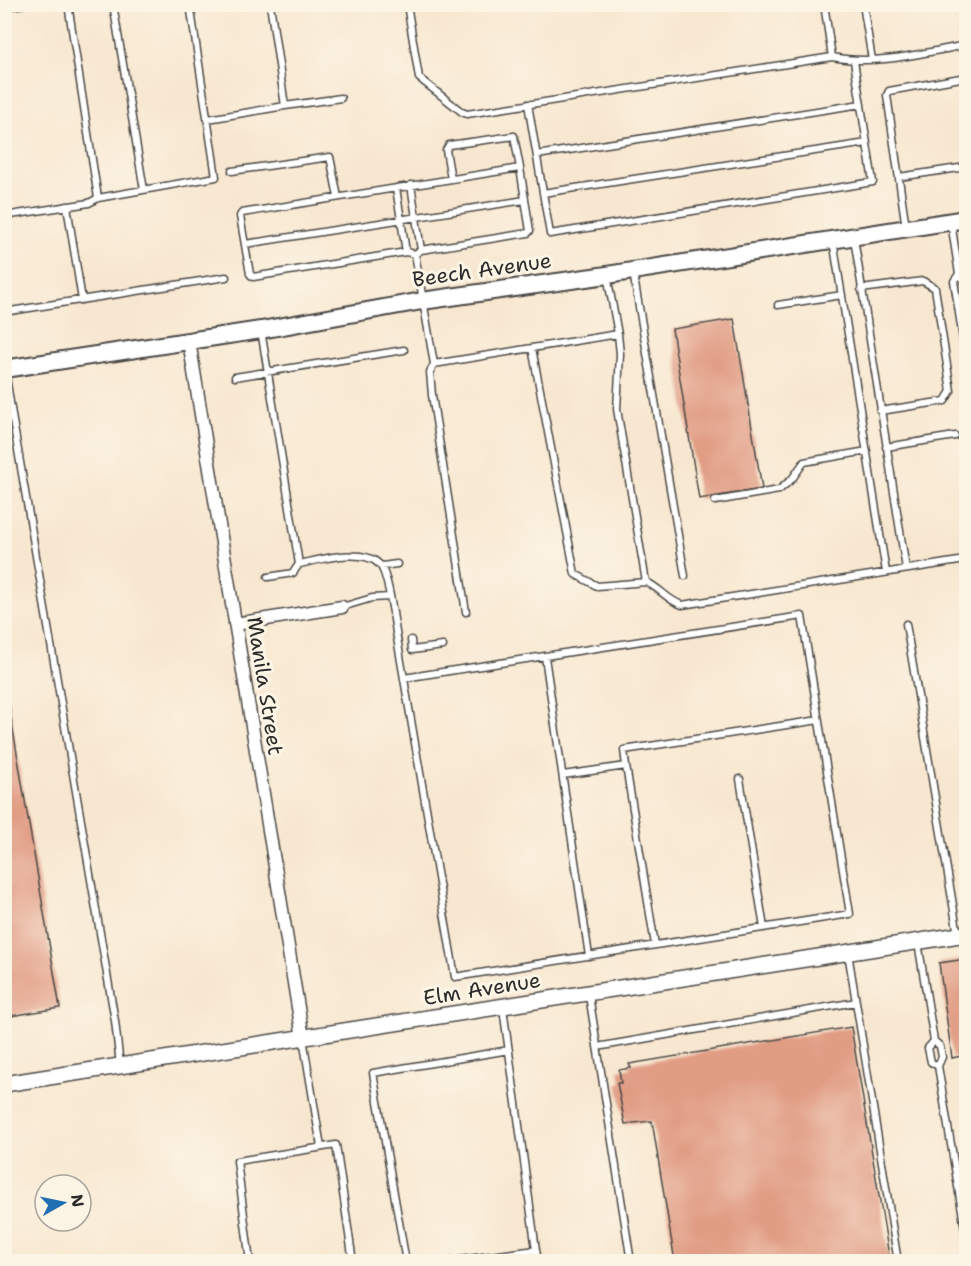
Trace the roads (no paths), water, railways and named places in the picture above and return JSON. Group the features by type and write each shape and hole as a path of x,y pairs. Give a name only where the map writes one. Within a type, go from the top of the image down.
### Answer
{"main road":[{"name":"Beech Avenue","path":"5,369 261,330 422,301 607,275 958,220"}],"street":[{"name":"Manila Street","path":"189,341 303,1038"},
{"path":"235,624 342,607"},
{"name":"Elm Avenue","path":"4,1084 962,935"}],"lane":[{"path":"4,8 24,4"},
{"path":"68,4 98,198"},
{"path":"113,4 144,190"},
{"path":"4,216 89,203 98,198 216,177 190,4"},
{"path":"270,4 285,106"},
{"path":"407,4 419,78 467,114 832,57 854,61 882,60 966,45"},
{"path":"824,4 832,57"},
{"path":"863,4 872,60"},
{"path":"528,104 550,234 873,182 854,61"},
{"path":"906,228 887,95 889,91 966,77"},
{"path":"208,119 341,98"},
{"path":"537,155 861,104"},
{"path":"451,179 447,147 514,136 520,168 530,232 421,250 415,254 406,252 253,277 250,274 240,216 242,213 520,168"},
{"path":"543,194 867,143"},
{"path":"232,171 330,157 338,197"},
{"path":"898,177 966,167"},
{"path":"411,185 421,250"},
{"path":"396,188 406,252"},
{"path":"245,244 525,200"},
{"path":"68,206 82,300"},
{"path":"958,220 959,274 954,281 966,358"},
{"path":"854,236 906,569"},
{"path":"833,240 886,572"},
{"path":"415,254 434,364 430,372 432,395 466,612"},
{"path":"633,271 685,576"},
{"path":"959,274 964,280 966,290"},
{"path":"607,275 620,354 617,409 646,582"},
{"path":"4,312 226,277"},
{"path":"861,289 923,281 934,288 951,391 945,401 880,411"},
{"path":"778,305 842,295"},
{"path":"261,330 299,564 293,573 268,577"},
{"path":"434,364 618,334"},
{"path":"532,348 574,574 597,586 646,582 655,586 667,598 682,605 959,561"},
{"path":"235,376 404,350"},
{"path":"5,369 115,1021 120,1066"},
{"path":"4,424 12,415"},
{"path":"886,447 955,436"},
{"path":"714,501 778,490 792,479 804,462 867,451"},
{"path":"299,564 354,555 376,561 382,566 390,597 454,977 850,914 802,616 500,665 474,666 404,678"},
{"path":"382,566 397,564"},
{"path":"342,607 372,598 390,597"},
{"path":"906,624 962,935"},
{"path":"411,640 412,651 443,646"},
{"path":"545,657 590,956"},
{"path":"654,945 624,750 819,720"},
{"path":"563,775 626,766"},
{"path":"740,779 764,928"},
{"path":"918,942 934,1041 940,1046 942,1057 938,1066 966,1235"},
{"path":"848,952 898,1262"},
{"path":"589,994 631,1262"},
{"path":"597,1047 856,1002"},
{"path":"502,1007 538,1262"},
{"path":"303,1038 321,1148"},
{"path":"934,1041 928,1048 931,1062 938,1066"},
{"path":"406,1262 373,1073 509,1050"},
{"path":"250,1262 237,1161 336,1145 353,1262"},
{"path":"445,1262 536,1250"}]}
